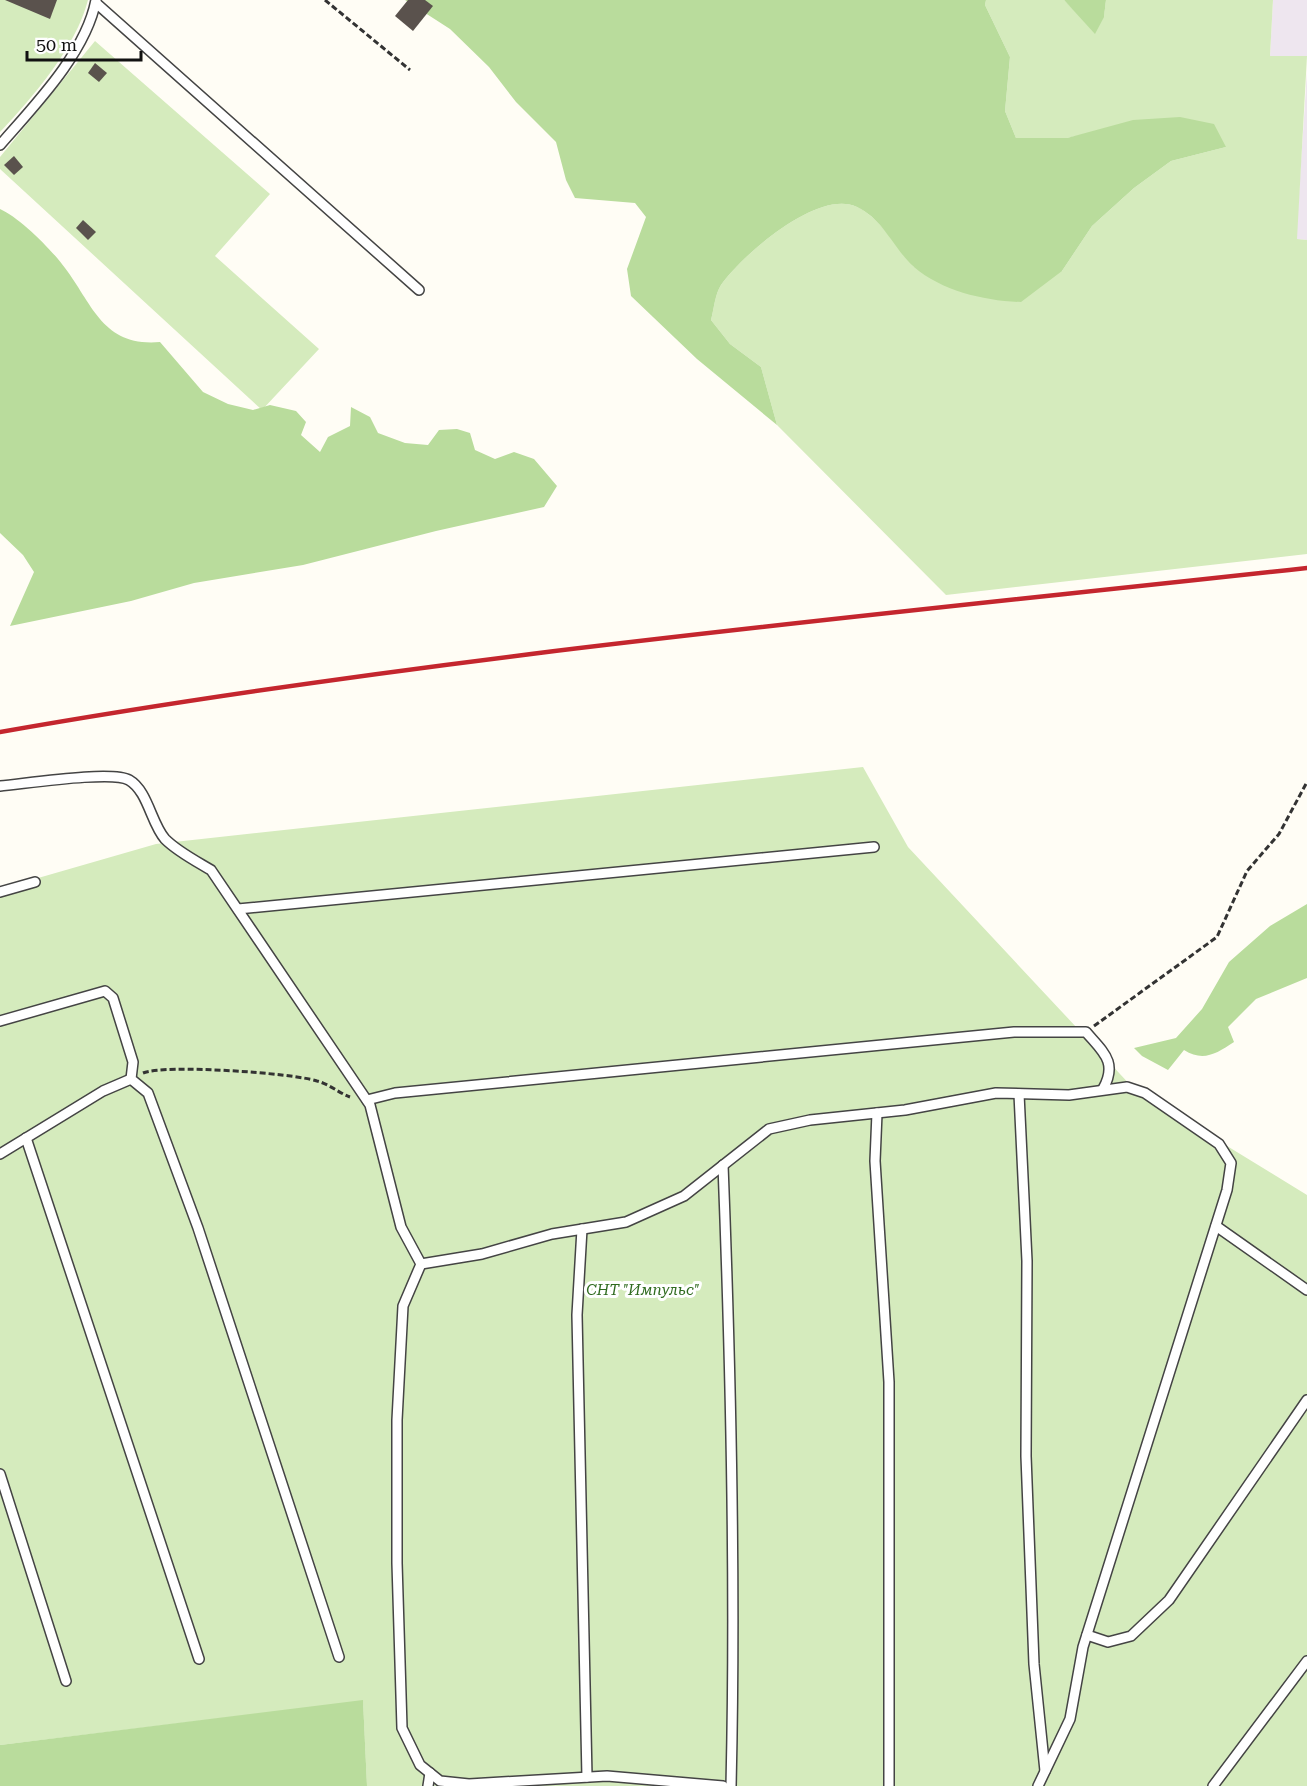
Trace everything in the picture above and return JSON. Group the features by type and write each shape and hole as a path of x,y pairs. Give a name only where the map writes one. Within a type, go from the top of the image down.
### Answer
{"lane":[{"path":"0,145 40,99 76,48 96,2 419,290"},
{"path":"0,786 108,777 129,780 139,792 165,838 187,856 211,870 367,1100 401,1227 421,1264"},
{"path":"238,909 874,847"},
{"path":"0,892 35,882"},
{"path":"0,1021 105,991 113,998 133,1062 131,1079"},
{"path":"367,1100 395,1093 1014,1032 1086,1032 1107,1058 1111,1071 1103,1089"},
{"path":"0,1154 103,1091 131,1079"},
{"path":"131,1079 148,1093 194,1217 339,1657"},
{"path":"421,1264 482,1254 552,1234 626,1222 684,1196 769,1129 810,1120 876,1113 996,1093 1069,1095 1127,1087 1145,1093 1219,1144 1231,1163 1227,1190 1087,1635 1070,1719 1038,1786"},
{"path":"1019,1094 1027,1261 1026,1456 1031,1606 1034,1664 1045,1771"},
{"path":"876,1113 875,1161 889,1382 889,1786"},
{"path":"26,1138 199,1659"},
{"path":"723,1165 729,1311 732,1569 731,1786"},
{"path":"1216,1226 1307,1290"},
{"path":"582,1229 577,1315 587,1777"},
{"path":"421,1264 403,1306 397,1420 397,1563 402,1728 420,1765 440,1781 469,1784 587,1777 723,1786"},
{"path":"1087,1635 1108,1642 1131,1636 1169,1600 1257,1476 1307,1400"},
{"path":"0,1474 66,1681"},
{"path":"1213,1786 1307,1662"},
{"path":"428,1786 430,1773"}],"path":[{"path":"325,0 411,70"},
{"path":"1086,1032 1217,937 1247,872 1280,834 1307,782"},
{"path":"131,1079 151,1070 179,1068 283,1075 318,1081 348,1097 367,1100"}],"shaded area":[{"path":"1273,0 1307,0 1307,56 1270,56"},
{"path":"1307,72 1307,240 1296,239"}],"green space":[{"path":"0,0 88,0 74,36 64,53 39,87 0,132"},
{"path":"405,0 986,0 985,5 1010,57 1005,111 1016,138 1067,138 1133,120 1180,117 1214,124 1226,147 1171,161 1134,188 1092,226 1062,271 1021,302 979,297 937,282 914,267 874,219 857,207 841,204 823,207 803,215 763,242 731,272 719,289 711,320 730,344 761,367 777,425 697,359 631,296 627,269 646,217 635,203 575,198 566,180 556,142 516,102 489,67 450,29"},
{"path":"986,0 1064,0 1072,8 1104,17 1106,0 1273,0 1270,56 1307,56 1297,239 1307,240 1307,554 946,595 777,425 761,367 730,344 711,320 719,289 731,272 763,242 803,215 823,207 841,204 865,211 895,242 914,267 1062,271 1092,226 1134,188 1171,161 1226,147 1095,132 1067,138 1016,138 1005,111 1010,57 985,5"},
{"path":"1064,0 1106,0 1104,17 1095,34"},
{"path":"95,41 270,194 215,256 319,349 262,410 0,169 0,157"},
{"path":"0,209 26,227 52,253 65,268 92,309 112,331 125,338 141,342 160,342 203,392 228,404 253,410 270,405 296,411 306,422 301,435 320,452 328,437 350,426 351,407 370,417 378,433 405,443 428,445 439,430 457,429 470,433 475,450 495,459 514,452 534,459 557,486 544,507 436,531 303,565 194,583 131,601 10,626 34,572 23,555 0,533"},
{"name":"СНТ \"Импульс\"","path":"863,767 908,847 1134,1089 1307,1195 1307,1786 367,1786 363,1701 0,1745 0,889 156,844"},
{"path":"1307,904 1307,978 1256,999 1228,1027 1234,1042 1221,1050 1203,1056 1197,1056 1184,1050 1168,1070 1142,1056 1134,1048 1176,1038 1202,1009 1229,962 1270,926"},
{"path":"363,1700 367,1786 0,1786 0,1745"}],"building":[{"path":"5,0 57,0 50,19"},
{"path":"408,0 425,0 433,6 413,31 395,16"},
{"path":"95,63 107,73 99,82 88,73"},
{"path":"14,156 23,167 14,175 4,165"},
{"path":"83,220 96,232 88,240 76,228"}],"railway":[{"path":"0,732 162,705 488,659 1307,568"}]}
